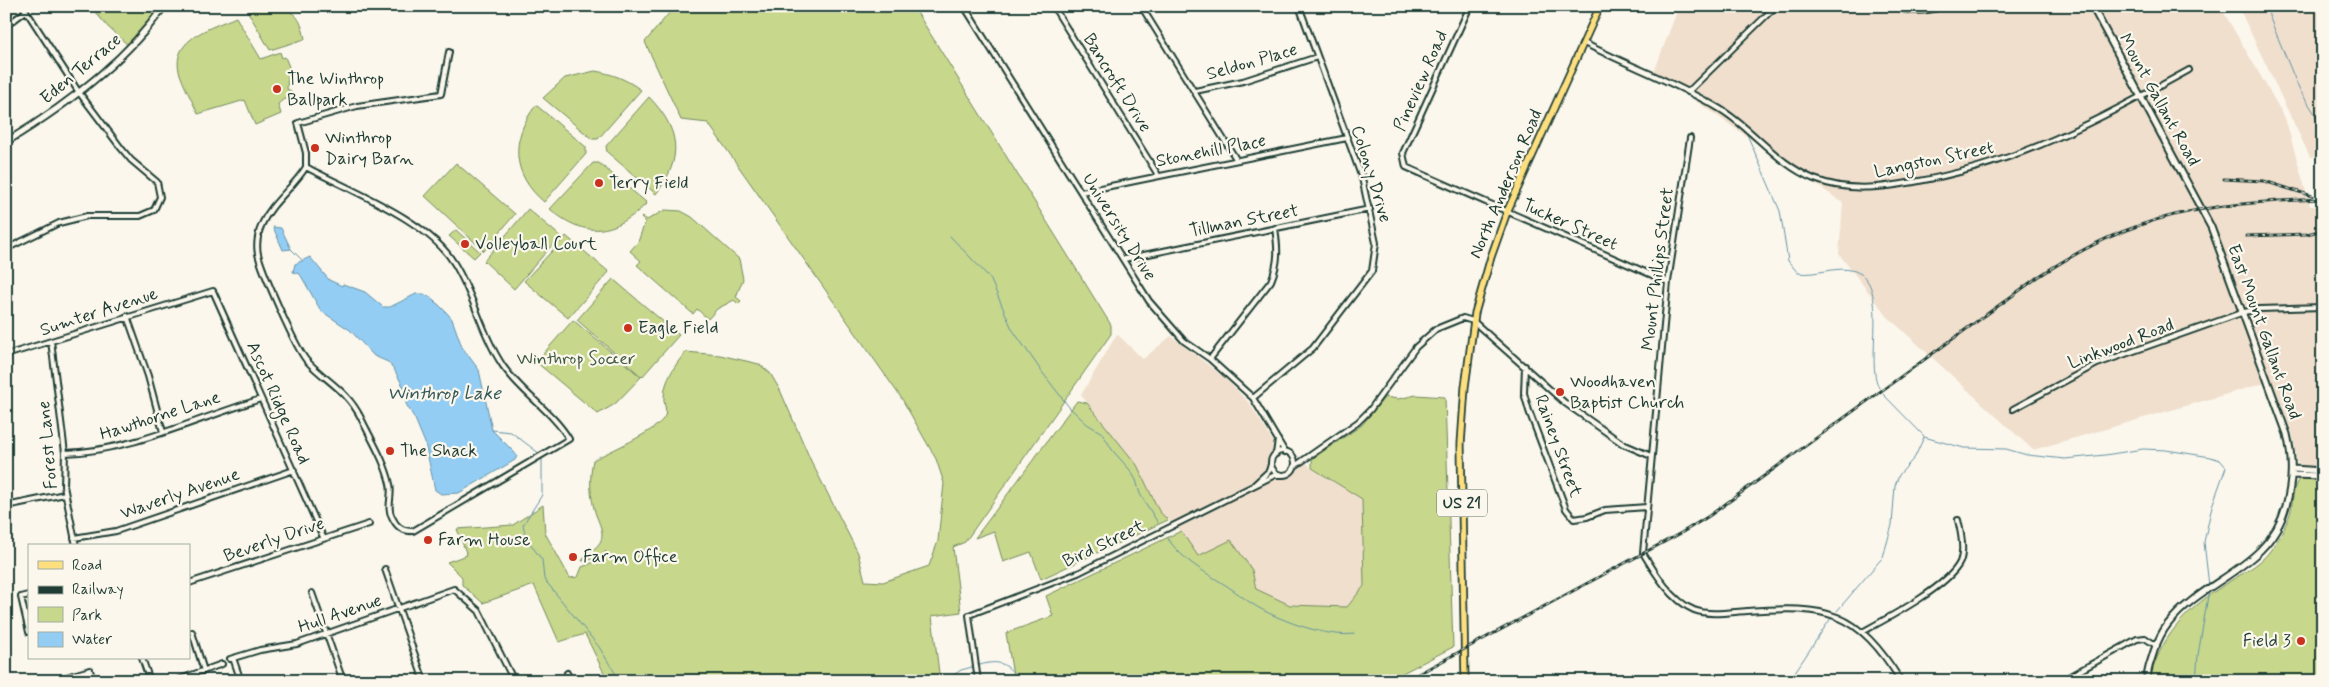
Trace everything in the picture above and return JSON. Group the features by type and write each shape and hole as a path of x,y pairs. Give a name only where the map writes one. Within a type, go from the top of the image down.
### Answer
{"main road":[{"name":"North Anderson Road","path":"1465,681 1462,444 1465,387 1474,321 1482,284 1507,212 1600,6"}],"street":[{"path":"6,249 59,223 87,216 140,216 154,210 160,197 157,182 131,160 78,91 23,6"},
{"name":"Eden Terrace","path":"6,142 51,113 125,52 164,6"},
{"name":"University Drive","path":"964,6 1160,315 1184,341 1210,359 1252,398 1285,452"},
{"name":"Bancroft Drive","path":"1053,6 1158,175"},
{"path":"1141,6 1236,159"},
{"name":"Colony Drive","path":"1252,398 1313,348 1372,271 1376,243 1362,178 1299,6"},
{"name":"Pineview Road","path":"1406,167 1403,153 1470,6"},
{"path":"1688,92 1776,6"},
{"path":"1894,6 1914,11 1931,11 1946,6"},
{"name":"Mount Gallant Road","path":"2092,6 2201,208"},
{"path":"6,26 26,11"},
{"name":"Langston Street","path":"1584,44 1688,92 1722,110 1786,162 1806,175 1843,188 1862,189 1929,179 1997,162 2069,134 2189,70"},
{"path":"306,168 412,223 425,231 444,248 455,264 502,364 517,384 564,430 569,439 413,530 405,531 391,517 389,510 391,486 360,417 346,393 304,359 264,274 258,253 261,226 269,210 306,168 306,153 298,124 357,106 441,94 449,52"},
{"name":"Seldon Place","path":"1194,91 1252,79 1317,57"},
{"name":"Stonehill Place","path":"1081,192 1236,159 1348,138"},
{"name":"Mount Phillips Street","path":"1690,138 1668,282 1643,554 1667,587 1679,600 1693,609 1712,613 1802,608 1832,614 1864,631"},
{"name":"Tucker Street","path":"1406,167 1668,282"},
{"name":"East Mount Gallant Road","path":"2146,681 2166,626 2182,608 2257,555 2273,537 2285,510 2293,472 2287,434 2244,312 2211,227 2201,208"},
{"name":"Tillman Street","path":"1124,259 1370,209"},
{"path":"1210,359 1271,281 1277,267 1279,252 1275,228"},
{"name":"Ascot Ridge Road","path":"200,294 213,291 323,537"},
{"name":"Sumter Avenue","path":"6,355 200,294"},
{"name":"Linkwood Road","path":"2013,409 2097,364 2244,312 2259,309 2323,307"},
{"path":"127,316 148,376 163,432"},
{"name":"Bird Street","path":"978,681 969,615 1078,573 1276,475 1288,474 1295,466 1358,422 1370,410 1416,347 1436,329 1463,318 1474,321"},
{"path":"1474,321 1565,403 1594,425 1624,444 1651,456"},
{"name":"Forest Lane","path":"51,341 66,453 66,494 76,544"},
{"name":"Rainey Street","path":"1525,365 1524,393 1529,411 1566,509 1574,519 1587,517 1605,510 1647,507"},
{"name":"Hawthorne Lane","path":"66,453 121,446 261,399"},
{"path":"1278,440 1276,454 1285,452 1294,459 1305,460"},
{"name":"Bird Street","path":"1248,490 1269,471 1276,454"},
{"path":"1294,459 1295,466"},
{"path":"1271,463 1273,470 1281,475"},
{"name":"Waverly Avenue","path":"74,538 116,531 294,470"},
{"path":"2293,472 2323,471"},
{"path":"2293,472 2323,476"},
{"path":"6,506 66,494"},
{"path":"1901,681 1879,646 1864,631 1898,612 1946,578 1960,561 1962,535 1958,520"},
{"name":"Beverly Drive","path":"190,583 323,537 369,524"},
{"path":"385,569 424,681"},
{"name":"Hull Avenue","path":"241,681 232,658 260,650 297,644 454,589 480,611 514,681"},
{"path":"312,593 343,681"},
{"path":"28,595 20,597 28,628"},
{"path":"192,632 204,672"},
{"path":"2061,681 2107,653 2137,639 2145,638 2158,646"},
{"path":"143,660 150,681"},
{"path":"175,681 222,664"},
{"path":"52,681 90,670 93,681"},
{"path":"567,673 571,681"}],"shaded area":[{"path":"1679,6 2220,6 2285,118 2310,206 2323,206 2323,468 2303,467 2297,463 2292,433 2272,381 2033,450 1888,317 1839,254 1843,203 1654,72"},
{"path":"2238,6 2323,6 2323,156 2310,157"},
{"path":"1117,334 1143,359 1171,336 1225,378 1250,404 1275,445 1268,468 1276,477 1281,479 1291,476 1306,462 1312,469 1362,499 1364,586 1347,607 1290,605 1256,589 1251,570 1198,556 1181,531 1159,511 1137,465 1081,395"}],"green space":[{"path":"90,6 164,6 130,47 108,27"},
{"path":"271,6 286,10 295,15 301,24 305,39 270,50 248,12"},
{"path":"675,6 913,6 1111,325 1111,334 965,542 953,547 961,612 932,616 940,681 608,681 585,634 559,642 534,585 483,603 462,585 462,577 447,562 467,555 457,529 513,525 543,505 545,533 570,578 578,577 582,567 604,558 606,551 602,557 582,561 602,538 591,495 593,460 641,436 663,419 666,414 664,400 668,379 686,352 720,355 759,364 770,373 780,390 811,461 858,553 865,581 883,582 929,566 938,541 944,483 936,459 902,399 708,123 681,120 645,42"},
{"path":"236,17 261,59 280,52 282,58 285,57 292,74 288,75 287,89 291,91 287,99 278,104 281,114 255,125 245,100 198,114 179,71 178,60 181,50 188,42 196,35"},
{"path":"595,71 619,78 641,90 598,139 592,139 543,98 565,78"},
{"path":"649,97 667,121 675,144 671,168 656,194 607,152 606,146"},
{"path":"536,105 586,147 586,154 544,202 525,180 518,156 518,143 522,131"},
{"path":"456,163 515,214 484,251 425,196"},
{"name":"Terry Field","path":"593,163 599,163 647,203 623,222 600,229 588,229 575,225 550,209"},
{"path":"528,209 560,236 514,289 484,261"},
{"path":"665,210 681,211 692,217 739,259 743,279 736,297 741,301 738,304 734,300 717,309 708,319 697,309 693,314 637,265 641,261 630,251 638,242 645,222 641,218 643,216 647,220"},
{"name":"Volleyball Court","path":"456,230 480,252 474,258 449,236"},
{"path":"566,236 609,272 568,318 524,281"},
{"name":"Eagle Field","path":"613,279 679,335 642,377 577,320"},
{"name":"Winthrop Soccer","path":"573,320 641,377 615,404 598,414 536,362"},
{"path":"1416,395 1445,397 1453,647 1387,681 1014,681 1006,633 1053,616 1046,596 1181,531 1198,556 1231,540 1252,570 1256,589 1290,605 1347,607 1364,586 1362,499 1312,468 1312,459 1362,425 1385,397 1398,399"},
{"path":"1077,401 1087,403 1137,465 1159,511 1168,520 1041,579 1031,552 1003,562 994,531 975,538"},
{"path":"2300,478 2323,478 2323,681 2149,681 2160,651 2187,614 2211,594 2254,566 2270,551 2288,519 2294,490"}],"water":[{"path":"273,227 281,228 291,249 283,250"},
{"name":"Winthrop Lake","path":"310,257 329,280 342,286 343,284 365,292 383,307 390,307 416,294 424,294 433,299 452,319 462,347 479,370 492,430 514,452 517,456 515,460 459,493 441,494 435,490 425,443 415,419 406,404 406,392 394,369 388,362 374,356 350,330 321,311 300,274 293,272 295,264"}],"waterway":[{"path":"2268,6 2269,16 2299,89 2315,114 2318,125"},
{"path":"1746,132 1780,211 1788,261 1798,273 1805,274 1848,269 1866,278 1872,291 1874,306 1874,360 1875,376 1879,388"},
{"path":"950,236 990,278 1012,329 1042,372 1069,407 1087,424 1102,433 1113,451 1130,470 1136,480 1140,494 1158,523"},
{"path":"291,249 302,260"},
{"path":"1882,393 1924,436"},
{"path":"492,430 511,432 540,454"},
{"path":"1924,437 1964,448 2006,449 2027,455 2065,459 2143,449 2166,450 2220,460 2226,467 2212,506 2204,542 2209,586"},
{"path":"1837,611 1883,557 1892,525 1895,486 1899,475 1915,457 1924,437"},
{"path":"542,459 542,495 523,525 526,538 542,560 544,579 599,647 620,681"},
{"path":"1168,539 1180,554 1195,566 1255,606 1292,623 1319,631 1343,635 1354,634"},
{"path":"2196,681 2198,655 2209,590"},
{"path":"1789,681 1831,618"},
{"path":"980,665 987,663 1003,664 1020,681"},
{"path":"945,681 961,670 972,667"}],"railway":[{"path":"2224,179 2264,181 2312,196"},
{"path":"1405,681 1681,533 1709,516 2038,277 2074,255 2108,238 2174,215 2207,208 2242,204 2323,199"},
{"path":"2246,236 2307,234 2323,230"}],"place":[{"name":"The Winthrop Ballpark","path":"277,89"},
{"name":"Winthrop Dairy Barn","path":"315,148"},
{"name":"Terry Field","path":"599,183"},
{"name":"Volleyball Court","path":"465,244"},
{"name":"Eagle Field","path":"628,328"},
{"name":"Woodhaven Baptist Church","path":"1560,392"},
{"name":"The Shack","path":"390,451"},
{"name":"Farm House","path":"428,540"},
{"name":"Farm Office","path":"573,557"},
{"name":"Field 3","path":"2301,641"}]}
